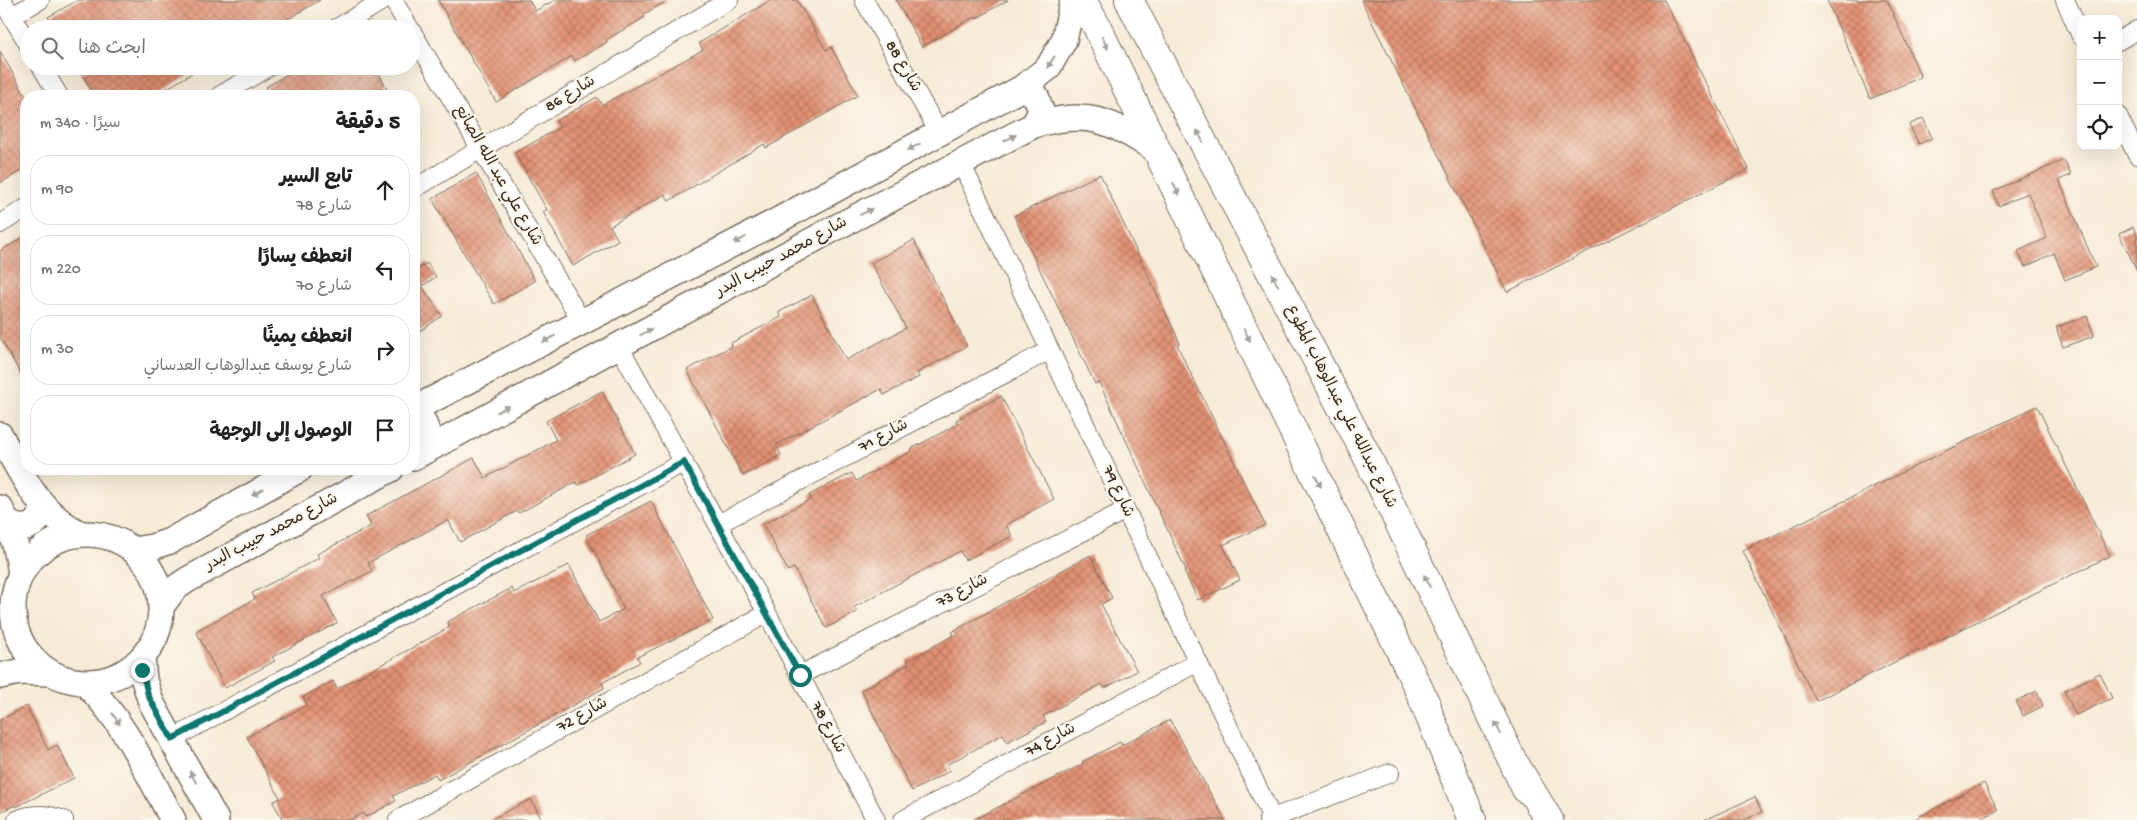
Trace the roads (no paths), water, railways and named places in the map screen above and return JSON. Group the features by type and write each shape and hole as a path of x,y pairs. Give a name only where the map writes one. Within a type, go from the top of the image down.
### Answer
{"main road":[{"path":"1082,0 1158,152 1482,820"},
{"name":"شارع عبدالله علي عبدالوهاب المطوع","path":"1129,0 1367,456 1516,766 1539,820"},
{"path":"1417,685 1472,820"},
{"path":"1516,766 1548,820"}],"street":[{"path":"2,0 20,30"},
{"path":"12,16 40,0"},
{"path":"350,20 384,0"},
{"name":"شارع علي عبد الله الصانع","path":"393,0 405,20"},
{"name":"شارع 86","path":"420,185 729,0"},
{"name":"شارع 88","path":"864,0 940,134"},
{"path":"420,407 774,223 1022,88 1048,68 1064,40 1073,0"},
{"path":"2064,0 2077,28"},
{"path":"2122,39 2137,30"},
{"name":"شارع علي عبد الله الصانع","path":"420,44 582,322"},
{"path":"46,75 55,90"},
{"path":"229,90 255,75"},
{"path":"1022,88 1036,96 1041,111 1034,125"},
{"name":"شارع محمد حبيب البدر","path":"420,453 835,228 1034,125 1058,119 1089,118 1119,127 1158,152"},
{"path":"2122,124 2137,155"},
{"name":"شارع 79","path":"961,163 1271,819"},
{"path":"822,196 817,209 822,222 835,228"},
{"path":"0,224 20,212"},
{"path":"774,223 783,231 786,237 788,243 787,255"},
{"name":"شارع 78","path":"619,346 767,613 876,820"},
{"name":"شارع 71","path":"718,524 1050,350"},
{"path":"451,390 452,405 461,417 473,425"},
{"path":"420,419 423,421 429,437 420,450"},
{"path":"0,435 20,470"},
{"path":"172,739 684,462"},
{"path":"23,475 42,506 59,522 81,534"},
{"path":"133,550 152,548 170,540 281,475"},
{"name":"شارع محمد حبيب البدر","path":"161,607 174,589 187,580 380,475"},
{"path":"4,516 16,527 24,528 38,521 42,506"},
{"name":"شارع 73","path":"800,675 1126,510"},
{"path":"4,516 16,546 21,574"},
{"path":"81,534 93,534 114,539 133,550 150,570 156,582 161,607 156,634 142,658 122,674 97,682 84,683 66,680 50,673 38,664 21,642 13,615 7,611 21,574 32,559 46,546 69,536 81,534"},
{"name":"شارع 72","path":"398,820 426,813 767,613"},
{"path":"142,658 144,680 148,695 216,820"},
{"name":"شارع 74","path":"903,820 1198,662"},
{"path":"0,676 19,672 50,673"},
{"path":"84,683 104,702 125,732 173,820"},
{"path":"1271,819 1390,772"},
{"path":"17,820 24,816 46,815 64,820"}]}
